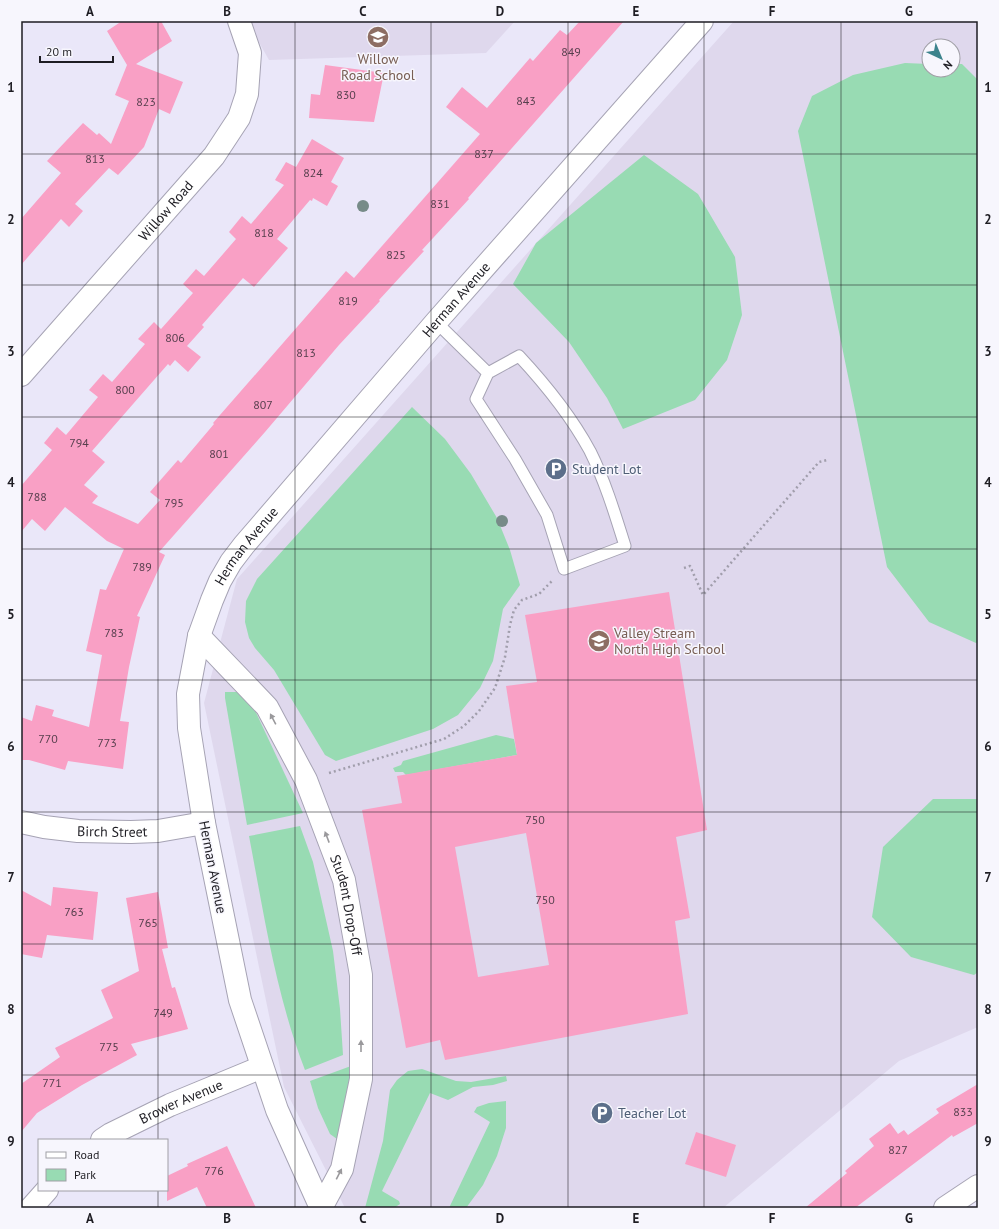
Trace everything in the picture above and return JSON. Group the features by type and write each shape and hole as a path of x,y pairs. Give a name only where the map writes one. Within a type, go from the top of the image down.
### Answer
{"street":[{"name":"Willow Road","path":"21,375 214,156 239,118 247,94 250,53 239,21"},
{"name":"Herman Avenue","path":"321,1208 278,1110 240,1000 204,823 189,728 188,694 199,636 212,600 231,562 436,322 702,21"},
{"name":"Student Drop-Off","path":"199,636 267,707 306,780 344,880 361,975 361,1079 342,1169 321,1208"},
{"name":"Birch Street","path":"21,822 44,827 78,831 131,832 158,831 204,823"},
{"name":"Brower Avenue","path":"104,1139 170,1105 262,1067"},
{"path":"945,1208 978,1186"},
{"path":"31,1208 46,1191"}],"lane":[{"path":"436,322 488,373"},
{"path":"519,356 536,374 567,414 590,452 610,499 625,546 564,569 547,515 515,459 476,399 488,373 519,356"}],"path":[{"path":"684,568 690,566 703,595 819,462 827,460"},
{"path":"306,780 444,739 464,726 479,711 495,688 505,657 514,610 522,600 539,594 564,569"}],"shaded area":[{"name":"Willow Road School","path":"247,21 515,21 486,53 269,60"},
{"name":"Valley Stream North High School","path":"734,21 978,21 978,1027 899,1061 723,1208 345,1208 284,1087 204,703 237,579"}],"green space":[{"path":"905,63 921,64 921,78 961,78 962,64 978,80 978,642 976,643 929,622 887,567 798,131 812,96 853,75"},
{"path":"644,155 698,194 735,257 742,315 727,360 695,400 623,429 607,398 569,342 513,284 536,243"},
{"path":"412,407 445,439 471,474 497,518 510,550 520,585 503,609 493,661 480,688 458,715 433,729 336,761 325,755 274,670 255,648 249,638 245,622 246,601 257,579"},
{"path":"225,692 240,692 253,706 303,813 247,825"},
{"path":"496,735 514,739 517,755 406,775 403,772 395,772 393,768 401,765 403,761"},
{"path":"933,799 978,799 978,972 974,975 911,957 872,917 883,847"},
{"path":"300,826 313,862 333,951 340,1009 343,1055 305,1070 278,984 249,836"},
{"path":"351,1066 348,1128 344,1135 337,1139 330,1134 318,1108 310,1081"},
{"path":"422,1069 456,1081 471,1082 506,1076 507,1081 493,1085 473,1087 448,1100 430,1093 382,1191 399,1201 400,1204 394,1208 365,1208 383,1141 390,1090 397,1080 408,1071"},
{"path":"506,1101 506,1128 497,1156 483,1185 466,1208 449,1208 490,1122 474,1112 477,1107 489,1103"}],"building":[{"path":"122,21 161,21 172,41 136,64 183,82 170,114 159,109 144,147 118,175 109,168 75,204 83,211 69,227 61,219 21,265 21,219 61,173 47,161 83,123 97,135 99,133 111,144 129,101 115,95 127,65 107,31"},
{"path":"580,21 624,21 159,552 165,555 137,616 140,617 129,667 120,721 129,722 123,769 68,761 65,770 29,760 21,760 21,717 32,721 36,705 54,710 52,716 89,727 102,655 86,651 100,589 106,590 124,549 107,541 65,507 45,531 32,519 21,532 21,486 52,450 44,443 57,427 66,435 98,397 89,390 103,374 112,382 145,344 138,339 154,322 161,329 193,293 183,284 196,269 204,276 236,239 229,232 242,216 251,224 284,185 275,180 286,162 296,167 312,139 344,158 331,182 338,186 327,206 313,198 312,201 310,200 277,239 288,248 254,287 243,278 202,325 204,327 187,346 201,357 188,372 175,360 170,366 168,364 92,451 105,462 84,485 98,496 92,503 138,524 160,500 150,492 178,460 181,463 214,424 213,423 346,271 354,278 480,134 446,107 462,87 487,108 530,58 533,61 560,30 567,35"},
{"path":"325,65 384,73 374,122 309,118 311,94 320,95"},
{"path":"669,592 707,830 676,837 690,918 675,921 688,1014 445,1060 440,1040 406,1048 362,810 402,803 397,776 517,755 506,686 537,682 525,615","holes":["526,833 549,965 478,977 455,847"]},
{"path":"53,887 98,892 93,940 47,935 42,958 21,954 21,890 51,906"},
{"path":"158,892 168,948 162,949 172,988 175,987 188,1029 131,1044 137,1055 82,1085 37,1113 21,1132 21,1084 60,1057 55,1048 113,1018 101,990 139,971 126,898"},
{"path":"978,1084 978,1123 953,1137 952,1135 855,1208 805,1208 847,1173 845,1171 874,1146 869,1139 890,1123 898,1134 904,1130 908,1135 939,1113 936,1109"},
{"path":"696,1132 736,1145 726,1177 685,1164"},
{"path":"227,1146 256,1208 207,1208 197,1187 167,1201 168,1176 188,1166 187,1164"}],"place":[{"name":"Willow Road School","path":"378,37"},
{"name":"Student Lot","path":"556,469"},
{"name":"Valley Stream North High School","path":"599,641"},
{"name":"Teacher Lot","path":"602,1113"}]}
